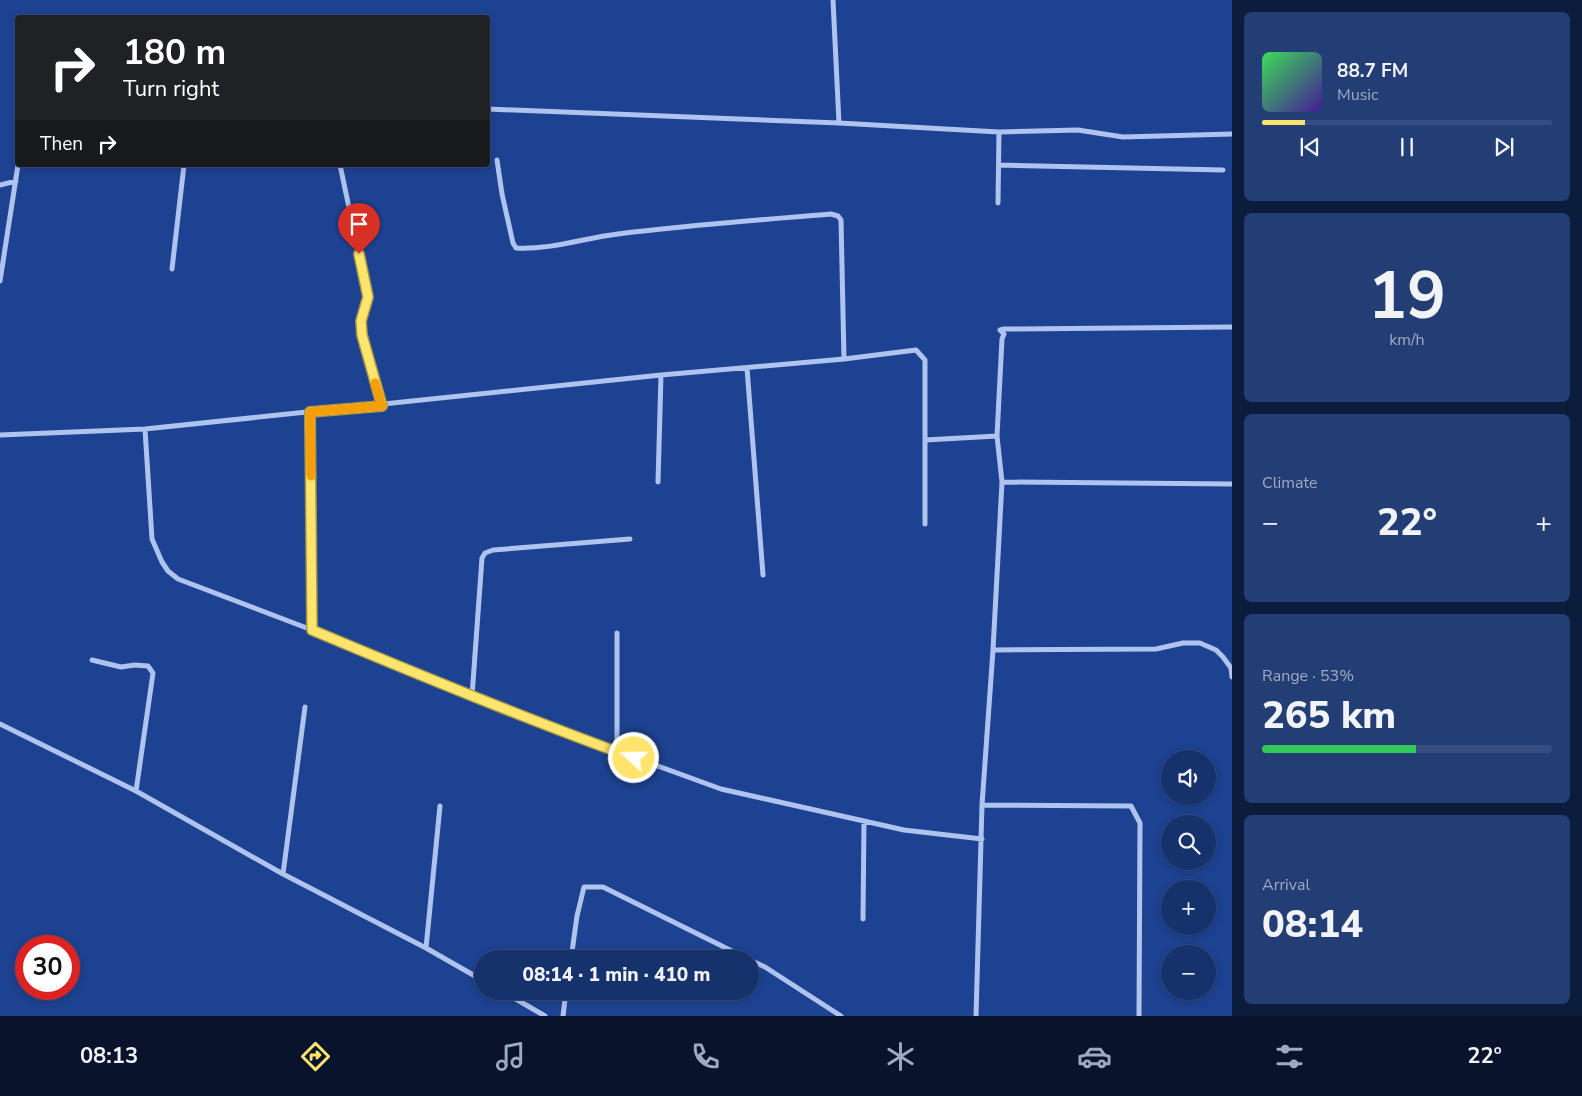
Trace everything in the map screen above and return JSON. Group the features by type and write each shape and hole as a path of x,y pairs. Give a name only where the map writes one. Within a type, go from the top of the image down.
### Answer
{"street":[{"path":"832,0 839,123"},
{"path":"490,109 839,123 999,132 1078,130 1123,137 1232,134"},
{"path":"998,203 999,132"},
{"path":"498,160 502,194 513,243 516,248 526,249 566,244 617,234 831,214 838,216 841,220 844,359"},
{"path":"999,165 1223,170"},
{"path":"0,281 18,167"},
{"path":"172,269 184,167"},
{"path":"340,167 368,297 361,321 362,335 382,406"},
{"path":"0,185 16,181"},
{"path":"976,1016 982,805 1002,482 998,436 1002,338 1004,334 1000,330 1232,327"},
{"path":"0,435 145,429 382,406 661,375 844,359 916,350 925,360 925,524"},
{"path":"747,368 763,575"},
{"path":"658,482 661,375"},
{"path":"310,412 312,630"},
{"path":"145,429 152,539 162,562 168,571 178,579 312,630 388,663 472,696 617,752 721,789 904,830 982,839"},
{"path":"925,440 998,436"},
{"path":"1002,482 1232,484"},
{"path":"472,696 482,558 486,553 493,550 630,539"},
{"path":"617,634 617,752"},
{"path":"993,650 1156,649 1183,643 1200,643 1216,650 1223,656 1231,668 1232,677"},
{"path":"92,660 122,667 148,666 153,673 136,791"},
{"path":"283,874 305,707"},
{"path":"0,724 136,791 283,874 426,948 474,975"},
{"path":"982,805 1131,806 1140,823 1139,1016"},
{"path":"426,948 440,806"},
{"path":"863,919 864,821"},
{"path":"572,950 577,916 584,887 602,887 731,950"},
{"path":"759,964 840,1016"},
{"path":"517,1000 545,1016"},
{"path":"563,1016 565,1000"}],"slow traffic":[{"path":"311,476 310,412 382,406 375,383"}],"route":[{"path":"359,254 368,297 361,321 362,335 382,406 310,412 312,630 388,663 526,718 634,758"}]}
